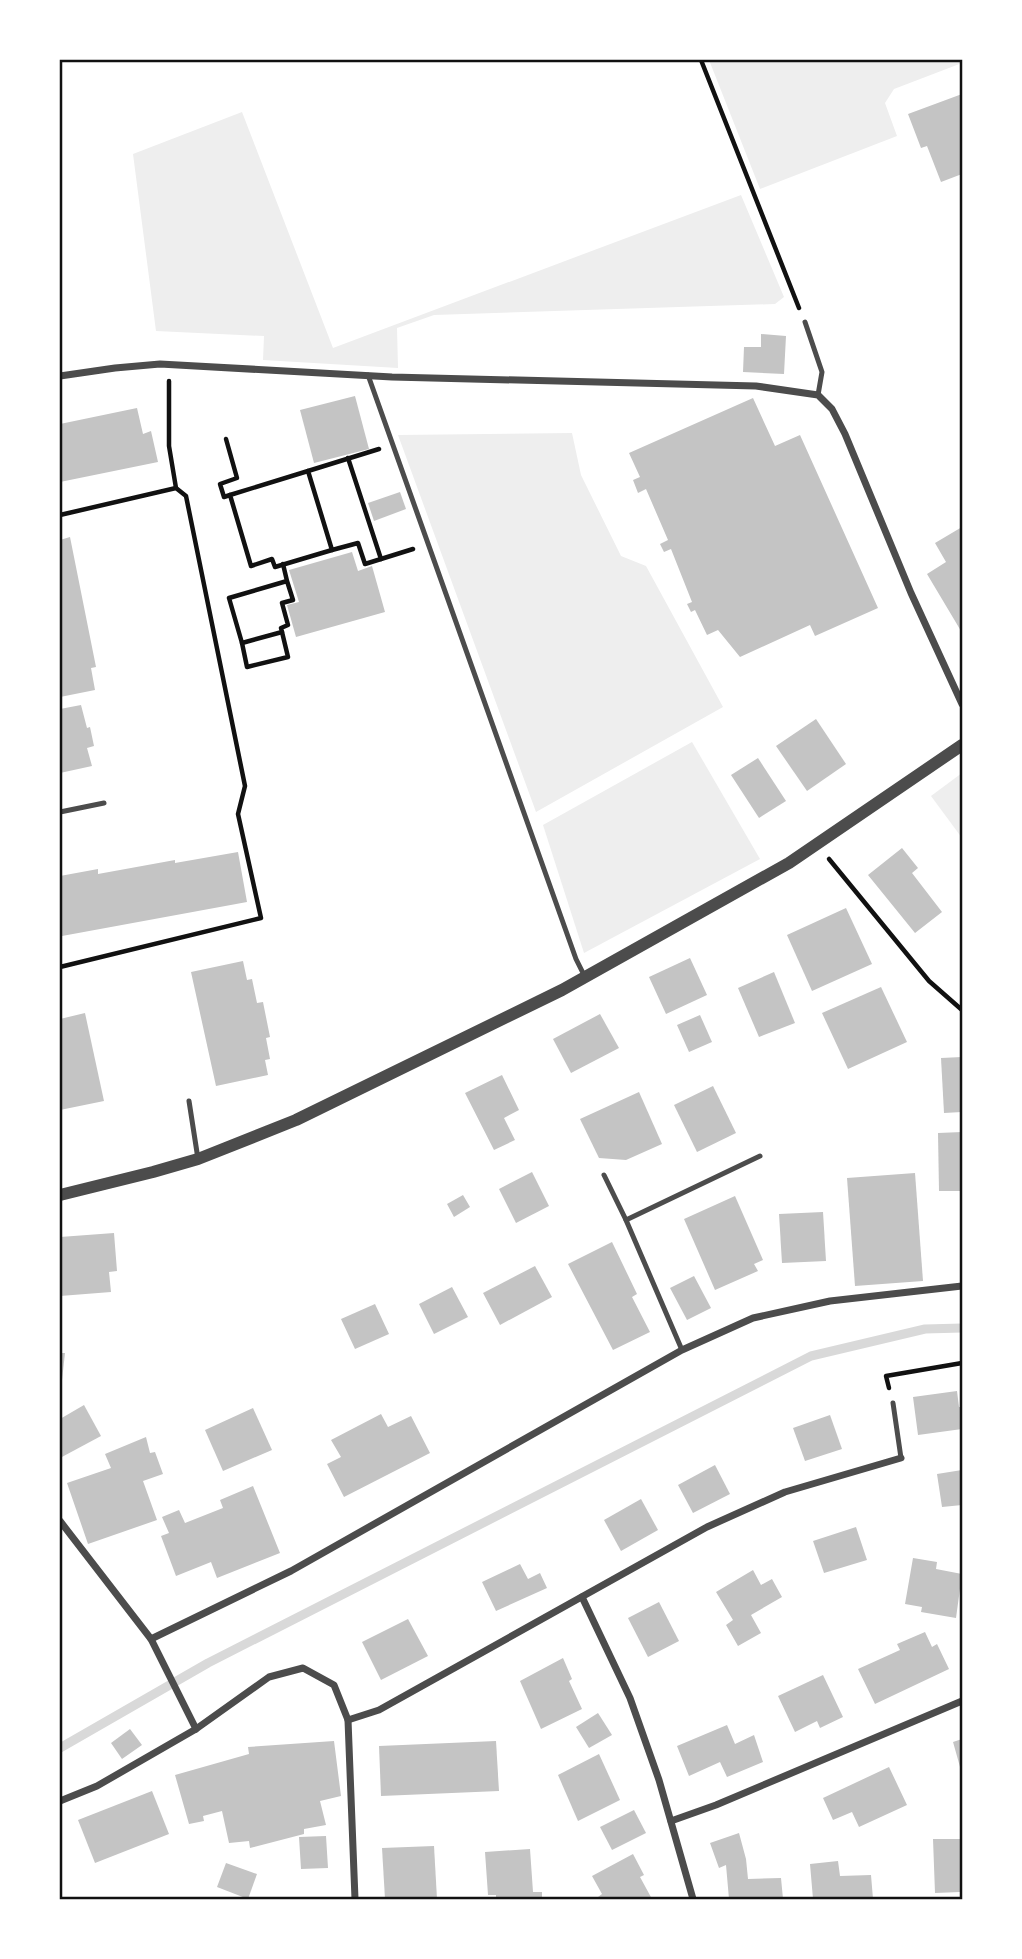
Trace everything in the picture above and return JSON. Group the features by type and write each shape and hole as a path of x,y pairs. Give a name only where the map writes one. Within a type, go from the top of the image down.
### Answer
{"street":[{"path":"60,376 115,368 170,365 368,375 756,386 818,395 832,409 845,435 911,593 962,705"},
{"path":"60,1195 198,1159 296,1121 585,977 789,863 962,745"},
{"path":"151,1639 291,1572 682,1350 753,1318 831,1301 962,1286"},
{"path":"348,1720 379,1710 708,1527 785,1492 901,1458"},
{"path":"60,1521 151,1639 196,1729"},
{"path":"582,1597 630,1698 671,1821 693,1899"},
{"path":"60,1801 97,1786 196,1729 269,1677 303,1668 334,1685 348,1720 355,1899"},
{"path":"671,1821 716,1805 962,1701"}],"lane":[{"path":"805,322 822,372 818,395"},
{"path":"368,375 571,946 585,977"},
{"path":"60,812 104,803"},
{"path":"189,1101 198,1159"},
{"path":"626,1220 760,1156"},
{"path":"604,1175 682,1350"},
{"path":"893,1403 901,1458"}],"path":[{"path":"701,60 805,322"},
{"path":"60,967 261,918 239,814 245,786 186,496 176,488 169,446 170,365"},
{"path":"226,439 237,478 220,484 224,497 394,444"},
{"path":"348,458 381,559"},
{"path":"309,471 332,550"},
{"path":"60,515 176,488"},
{"path":"230,495 251,566 272,559 275,567 358,543 365,564 429,543"},
{"path":"283,565 293,600 282,603 288,625 281,628 288,657 247,667 229,598 287,581"},
{"path":"242,643 282,632"},
{"path":"817,845 929,981 962,1010"},
{"path":"893,1403 886,1376 962,1363"}],"shaded area":[{"path":"709,60 962,60 962,63 894,89 885,103 897,136 760,189"},
{"path":"242,112 333,348 741,195 784,297 775,304 434,315 397,328 398,368 263,360 264,336 156,331 133,154"},
{"path":"572,433 581,475 621,556 646,566 723,707 536,812 398,435"},
{"path":"692,742 760,859 584,953 543,825"},
{"path":"962,773 962,838 931,796"}],"building":[{"path":"962,94 962,174 941,182 927,146 921,148 908,114"},
{"path":"761,334 786,336 784,374 743,372 744,347 761,347"},
{"path":"355,396 369,449 314,463 300,410"},
{"path":"753,398 775,446 800,435 878,608 815,636 810,625 740,657 718,630 707,635 695,610 691,612 687,604 692,602 671,549 664,552 660,544 668,540 646,489 638,493 633,480 640,477 629,453"},
{"path":"137,408 143,434 151,431 158,462 60,482 60,424"},
{"path":"400,492 406,509 374,521 368,503"},
{"path":"962,527 961,631 927,574 946,562 935,543"},
{"path":"70,537 96,667 91,668 95,690 60,697 60,540"},
{"path":"352,552 358,571 372,566 385,612 296,637 287,605 299,602 289,570"},
{"path":"81,705 94,746 87,748 92,766 60,773 60,709"},
{"path":"816,719 846,764 807,791 776,746"},
{"path":"758,758 786,801 759,818 731,775"},
{"path":"902,848 918,868 912,873 942,912 915,933 868,875"},
{"path":"238,852 247,902 62,936 60,876 98,869 98,874"},
{"path":"846,908 872,964 812,991 787,935"},
{"path":"690,958 707,995 666,1014 649,977"},
{"path":"243,961 247,980 252,979 257,1003 263,1002 270,1037 266,1038 270,1059 265,1060 268,1075 216,1086 191,972"},
{"path":"774,972 795,1023 759,1037 738,988"},
{"path":"881,987 907,1042 848,1069 822,1013"},
{"path":"85,1013 104,1101 60,1110 60,1019"},
{"path":"600,1014 619,1048 571,1073 553,1039"},
{"path":"700,1015 712,1042 689,1052 677,1025"},
{"path":"962,1057 962,1112 944,1113 941,1058"},
{"path":"502,1075 519,1110 504,1118 515,1140 494,1150 465,1093"},
{"path":"713,1086 736,1133 697,1152 674,1105"},
{"path":"639,1092 662,1144 626,1160 599,1158 580,1119"},
{"path":"962,1132 962,1191 939,1191 938,1133"},
{"path":"532,1172 549,1206 516,1223 499,1189"},
{"path":"915,1173 923,1281 855,1286 847,1178"},
{"path":"463,1195 470,1207 454,1217 447,1204"},
{"path":"735,1196 763,1260 754,1264 758,1271 715,1290 684,1219"},
{"path":"823,1212 826,1261 782,1263 779,1214"},
{"path":"114,1233 117,1271 109,1272 111,1292 60,1296 60,1237"},
{"path":"612,1242 637,1294 632,1297 650,1332 613,1350 568,1264"},
{"path":"535,1266 552,1297 500,1325 483,1293"},
{"path":"694,1276 711,1308 687,1320 670,1288"},
{"path":"452,1287 468,1317 434,1334 419,1304"},
{"path":"375,1304 389,1334 355,1349 341,1319"},
{"path":"60,1353 65,1353 61,1389 60,1389"},
{"path":"957,1391 959,1407 962,1407 962,1429 918,1435 913,1397"},
{"path":"84,1405 101,1436 60,1458 60,1419"},
{"path":"253,1408 272,1450 223,1471 205,1430"},
{"path":"381,1414 388,1427 411,1416 430,1453 344,1497 327,1464 341,1457 331,1440"},
{"path":"830,1415 842,1449 805,1461 793,1428"},
{"path":"146,1437 150,1453 155,1452 163,1474 143,1481 157,1520 88,1544 67,1483 111,1468 105,1454"},
{"path":"715,1465 730,1494 693,1513 678,1485"},
{"path":"962,1470 962,1505 942,1507 937,1474"},
{"path":"253,1486 280,1553 217,1578 211,1562 176,1576 161,1536 169,1533 162,1517 179,1510 185,1523 223,1508 220,1500"},
{"path":"641,1499 658,1530 621,1551 604,1520"},
{"path":"856,1527 867,1560 824,1573 813,1541"},
{"path":"913,1558 937,1562 936,1569 962,1574 956,1618 921,1612 922,1607 905,1604"},
{"path":"520,1564 528,1579 540,1573 547,1588 496,1611 482,1582"},
{"path":"753,1570 761,1585 772,1579 782,1597 751,1615 761,1633 738,1646 726,1625 733,1620 716,1592"},
{"path":"659,1602 679,1641 648,1657 628,1618"},
{"path":"408,1619 428,1656 381,1680 362,1642"},
{"path":"925,1632 932,1647 937,1644 949,1669 875,1704 858,1669 900,1650 897,1644"},
{"path":"563,1658 572,1679 569,1681 582,1709 541,1729 520,1681"},
{"path":"823,1675 843,1717 820,1728 817,1721 795,1732 778,1696"},
{"path":"598,1713 612,1735 589,1748 576,1727"},
{"path":"727,1725 735,1744 754,1735 763,1762 727,1777 720,1762 689,1776 677,1746"},
{"path":"130,1729 142,1745 122,1759 111,1743"},
{"path":"962,1739 962,1774 953,1742"},
{"path":"334,1741 341,1796 320,1801 326,1825 304,1829 304,1834 250,1848 249,1841 229,1843 222,1811 203,1816 204,1821 189,1824 175,1775 249,1754 248,1747"},
{"path":"496,1741 499,1791 381,1796 379,1746"},
{"path":"599,1754 620,1800 578,1821 558,1775"},
{"path":"889,1767 907,1805 859,1827 852,1812 833,1820 823,1798"},
{"path":"152,1791 169,1834 95,1863 78,1820"},
{"path":"634,1810 646,1833 612,1850 600,1827"},
{"path":"739,1833 748,1879 781,1878 783,1899 729,1899 726,1865 719,1868 710,1843"},
{"path":"326,1836 328,1868 301,1869 299,1837"},
{"path":"933,1839 962,1839 962,1899 960,1892 935,1893"},
{"path":"434,1846 437,1899 385,1899 382,1848"},
{"path":"530,1849 533,1892 542,1892 542,1899 496,1899 496,1895 488,1895 485,1852"},
{"path":"633,1854 644,1875 640,1877 652,1899 599,1899 602,1894 592,1876"},
{"path":"838,1861 840,1876 871,1875 873,1899 813,1899 810,1864"},
{"path":"226,1863 257,1874 248,1899 217,1887"}],"waterway":[{"path":"60,1748 208,1663 811,1356 925,1329 962,1328"}]}
